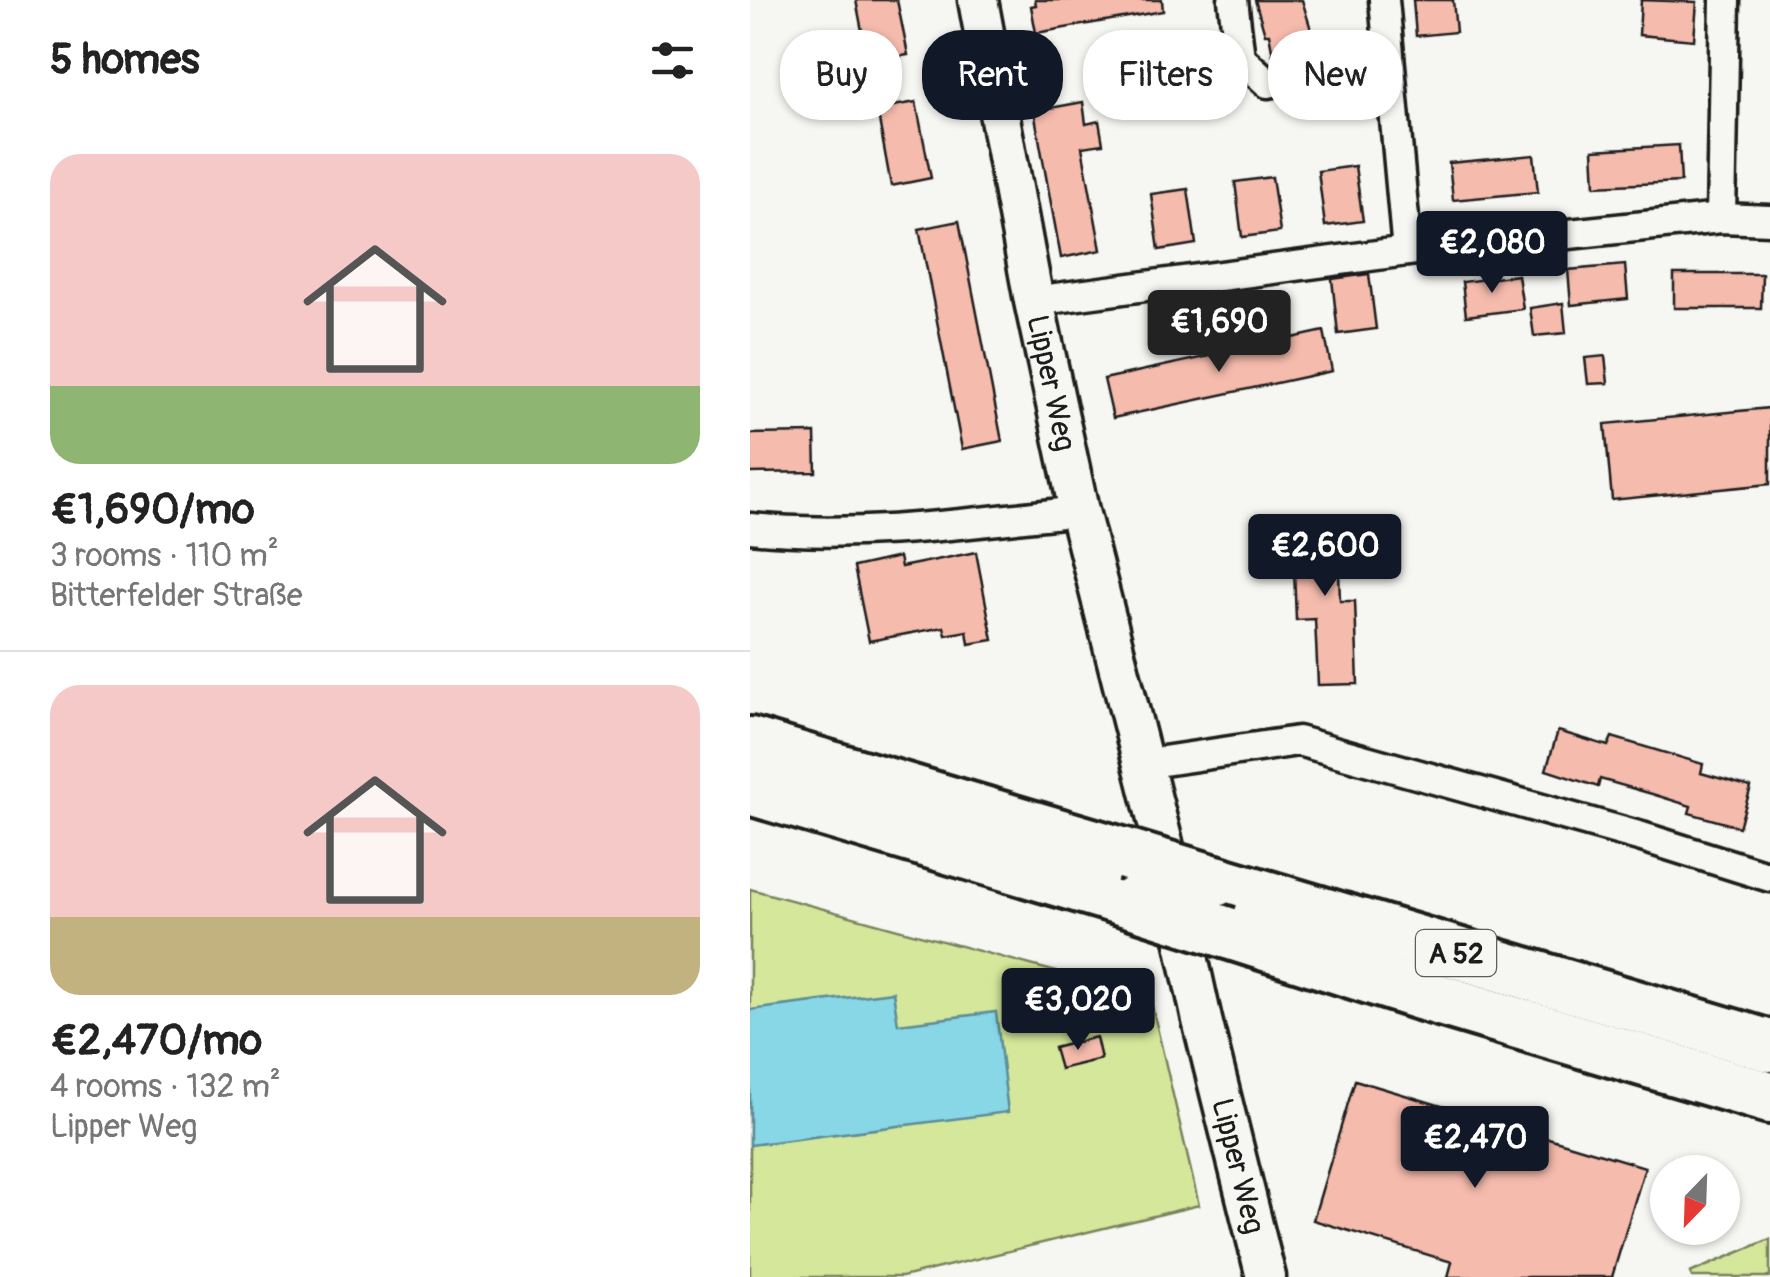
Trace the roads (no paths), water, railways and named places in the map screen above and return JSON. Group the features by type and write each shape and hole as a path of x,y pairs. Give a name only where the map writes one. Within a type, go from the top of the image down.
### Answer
{"highway":[{"name":"A 52","path":"750,742 1770,1046"},
{"name":"A 52","path":"750,789 1770,1098"},
{"path":"1698,1024 1770,1038"}],"street":[{"name":"Lipper Weg","path":"978,0 1034,301 1079,511 1266,1277"},
{"path":"1233,0 1240,58 1268,83"},
{"path":"1384,0 1386,30"},
{"path":"1721,218 1725,0"},
{"path":"1394,120 1407,251"},
{"path":"1034,301 1407,251 1721,218 1770,220"},
{"path":"750,528 794,532 900,531 1079,511"},
{"path":"1143,764 1298,741 1642,837 1770,878"}],"water":[{"path":"893,992 898,1024 996,1012 1008,1112 750,1145 750,1010"}]}
